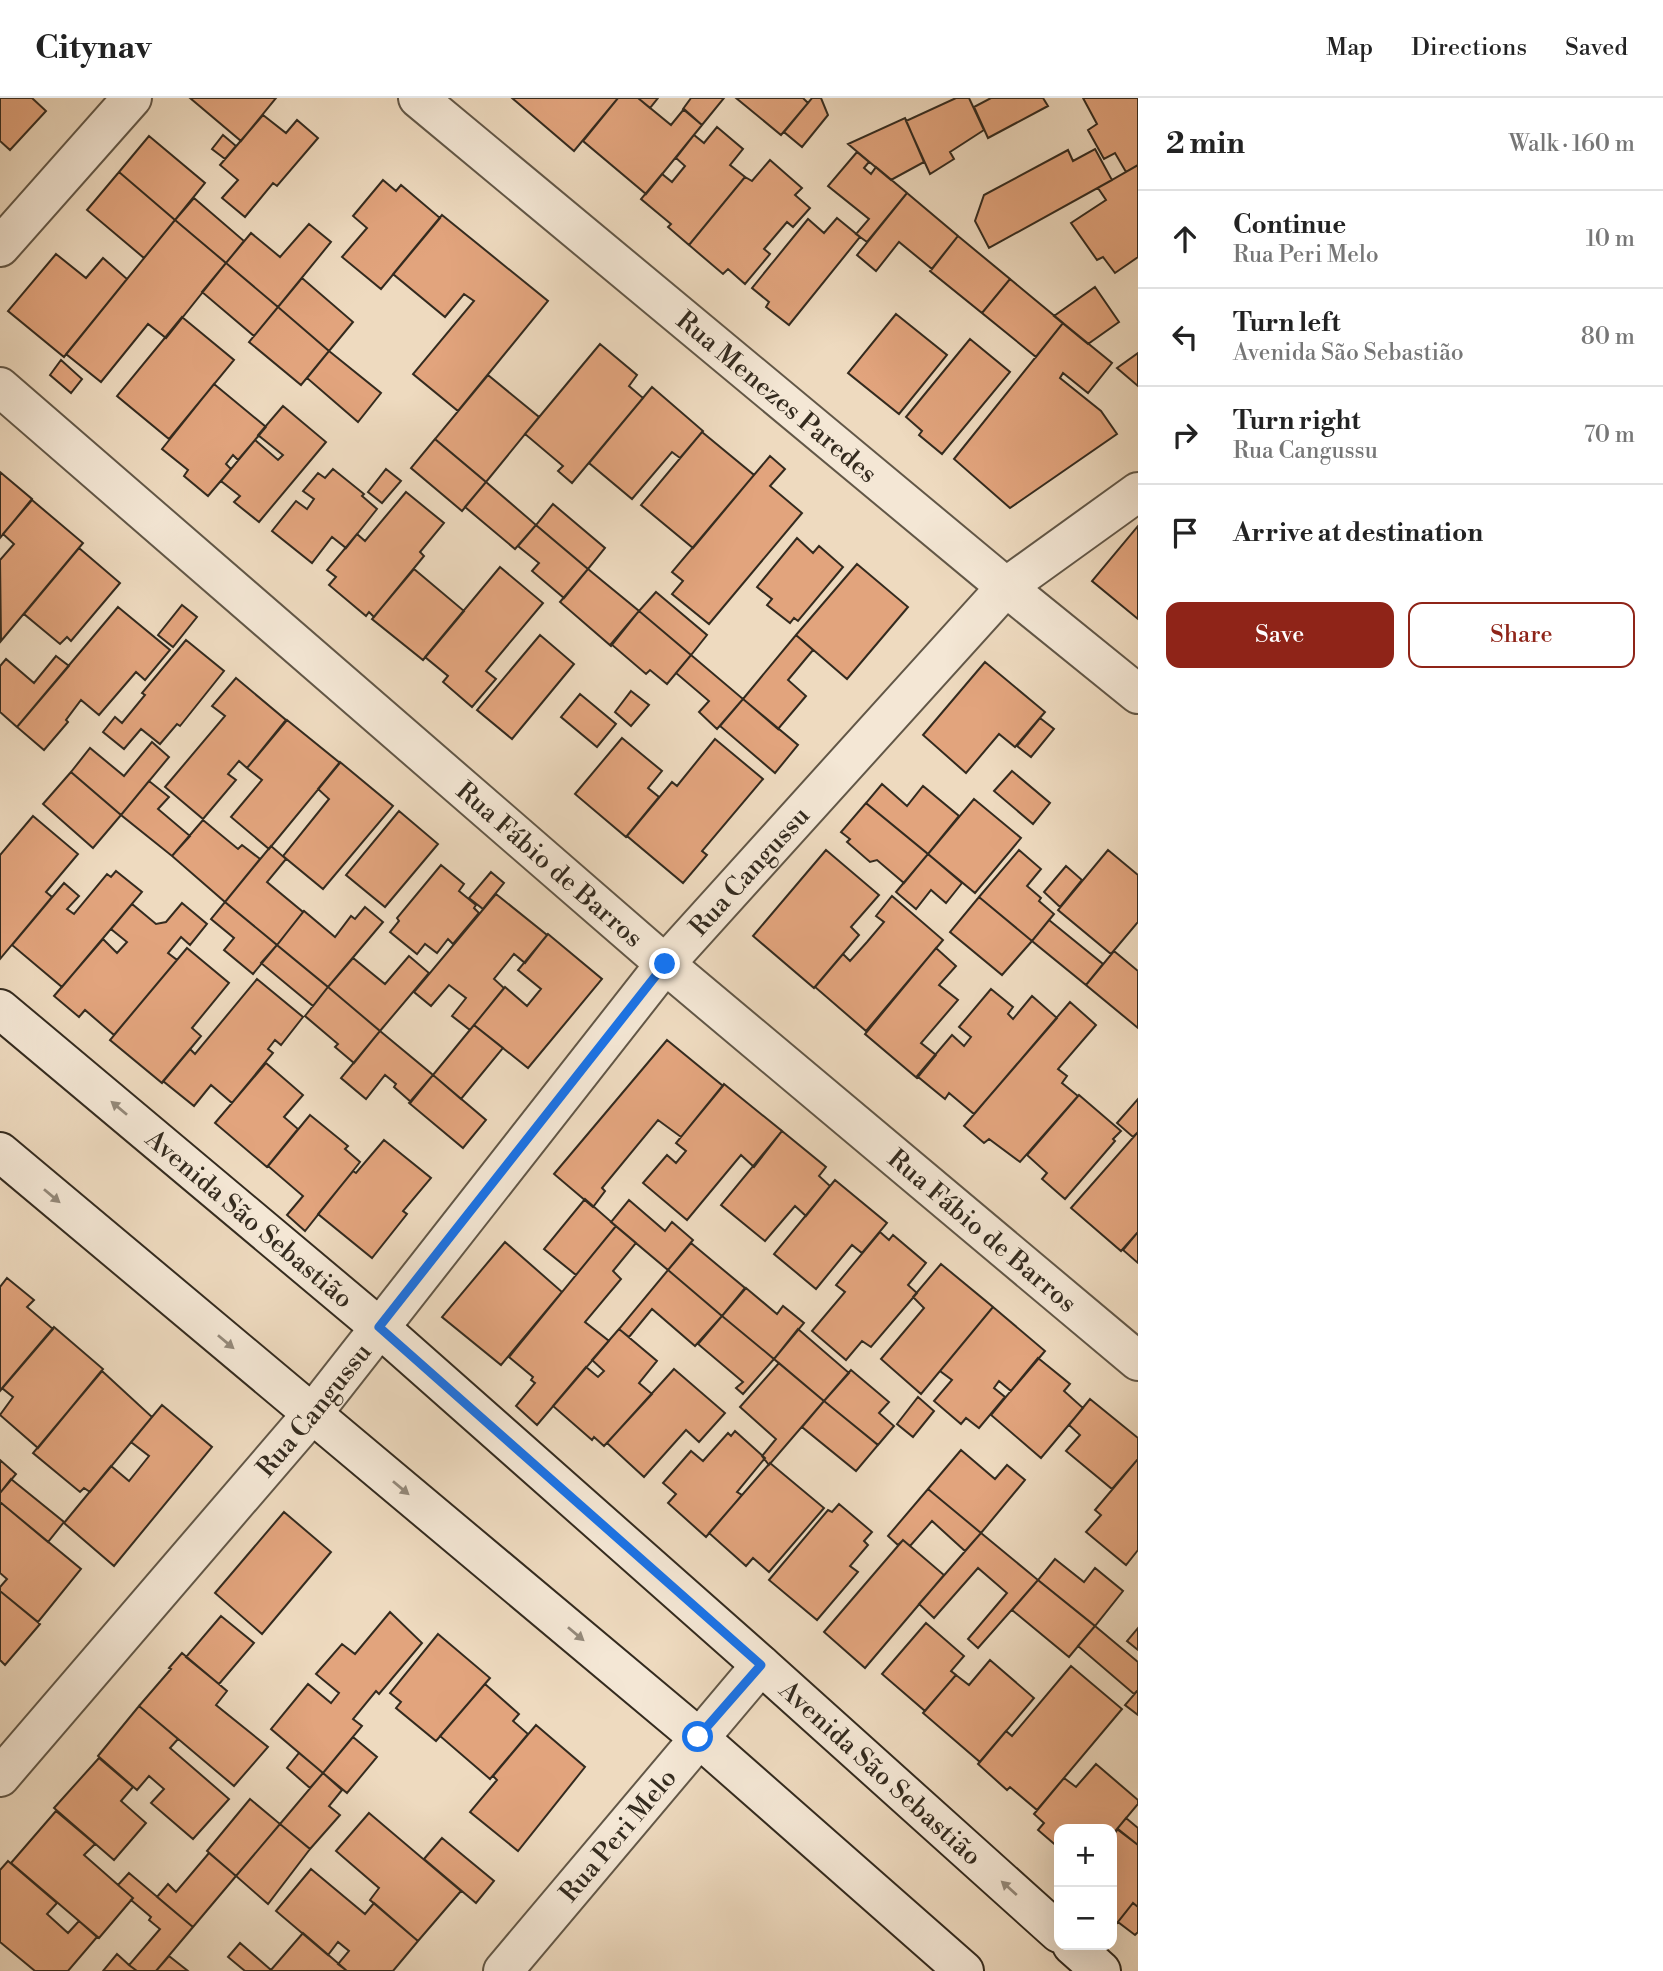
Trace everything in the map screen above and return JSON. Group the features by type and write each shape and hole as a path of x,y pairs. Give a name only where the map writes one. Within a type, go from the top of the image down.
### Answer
{"street":[{"path":"0,247 132,98"},
{"name":"Rua Menezes Paredes","path":"418,98 1138,694"},
{"name":"Rua Fábio de Barros","path":"0,387 665,964 1138,1361"},
{"name":"Rua Cangussu","path":"0,1777 312,1414 665,964 1006,587 1138,492"},
{"name":"Avenida São Sebastião","path":"2,1014 379,1327 1054,1929"},
{"path":"0,1152 698,1737 964,1971"},
{"name":"Rua Peri Melo","path":"503,1971 761,1665"},
{"path":"1078,1950 1101,1971"}],"building":[{"path":"0,98 32,98 46,111 10,150 0,141"},
{"path":"190,98 276,98 241,141"},
{"path":"512,98 618,98 574,151"},
{"path":"618,98 638,98 671,125 684,109 702,125 646,194 583,141"},
{"path":"638,98 658,98 650,108"},
{"path":"691,98 724,98 702,125 683,109"},
{"path":"736,98 803,98 808,103 781,135"},
{"path":"812,98 821,98 828,115 802,147 784,132"},
{"path":"956,98 969,98 984,130 950,152 954,159 930,174 906,121"},
{"path":"991,98 1043,98 1048,106 988,138 974,107"},
{"path":"1083,98 1138,98 1138,165 1126,172 1115,153 1104,159 1088,130 1097,124"},
{"path":"263,115 286,133 297,120 318,138 277,186 273,183 245,217 222,198 238,180 220,165"},
{"path":"905,118 924,162 891,180 848,144"},
{"path":"717,127 743,149 730,165 745,177 689,245 668,227 671,224 641,199 662,174 672,182 685,166 676,158 694,135 704,143"},
{"path":"223,135 236,146 225,159 212,149"},
{"path":"149,136 205,183 175,220 119,172"},
{"path":"1095,149 1112,180 989,248 975,221 984,195 1068,150 1073,161"},
{"path":"857,152 869,162 864,168 871,174 876,167 907,193 867,242 856,234 869,219 828,186"},
{"path":"770,160 802,188 795,195 810,208 793,227 787,222 764,249 770,254 745,284 728,269 723,274 689,245 745,177 752,181"},
{"path":"1138,165 1138,257 1115,273 1103,257 1097,260 1071,223 1106,200 1098,188"},
{"path":"119,172 175,220 144,258 87,210"},
{"path":"383,180 396,191 401,185 440,218 381,289 342,257 367,228 353,216"},
{"path":"907,193 958,236 932,269 899,242 876,271 857,255"},
{"path":"194,198 244,241 226,263 175,220"},
{"path":"442,215 548,301 458,411 413,374 474,301 464,294 445,317 393,274"},
{"path":"837,218 860,237 789,325 766,307 769,302 752,288 808,219 824,233"},
{"path":"175,220 226,263 166,338 148,324 101,382 66,354"},
{"path":"309,224 331,242 278,307 226,263 251,233 280,257"},
{"path":"958,236 1010,279 982,313 930,271"},
{"path":"56,254 86,278 103,258 127,279 64,357 8,311"},
{"path":"226,263 278,307 254,336 202,292"},
{"path":"302,278 353,322 329,351 278,307"},
{"path":"1010,279 1063,323 1036,357 982,313"},
{"path":"1095,287 1119,322 1088,344 1054,316"},
{"path":"278,307 329,351 301,385 249,342"},
{"path":"896,314 947,355 899,414 848,373"},
{"path":"182,317 234,360 169,439 117,396"},
{"path":"1063,323 1112,363 1088,393 1063,373 1060,378 1101,411 1117,434 1010,508 954,459"},
{"path":"970,339 1010,372 942,454 919,435 922,431 906,417"},
{"path":"600,344 637,375 629,386 643,398 572,483 558,471 563,466 525,434"},
{"path":"329,351 381,393 358,422 307,378"},
{"path":"1138,353 1138,386 1117,368"},
{"path":"61,360 82,379 71,393 50,375"},
{"path":"488,375 539,417 486,482 435,439"},
{"path":"214,384 266,427 238,460 233,455 226,464 231,469 208,496 184,476 188,470 162,449"},
{"path":"652,387 703,431 680,458 672,452 632,499 589,463"},
{"path":"283,406 326,442 259,522 234,502 240,496 221,481 255,440 278,460 283,455 258,435"},
{"path":"702,432 754,475 693,548 641,505"},
{"path":"435,439 486,482 462,511 411,468"},
{"path":"770,456 785,469 770,486 802,513 709,624 672,594 683,581 672,572"},
{"path":"333,469 364,494 362,496 377,509 346,548 332,537 312,563 272,531 296,501 307,509 314,499 303,491 318,473 325,478"},
{"path":"386,469 401,481 382,503 368,492"},
{"path":"0,472 32,499 0,538"},
{"path":"486,482 536,525 515,549 465,507"},
{"path":"406,492 444,523 420,552 424,556 374,617 369,612 366,616 329,585 336,577 327,570 357,534 365,541"},
{"path":"32,500 83,543 1,641 0,560 14,544 3,534"},
{"path":"553,504 605,548 588,569 536,525"},
{"path":"536,525 588,569 564,598 532,571 539,563 518,546"},
{"path":"1138,526 1138,619 1092,581"},
{"path":"797,538 813,553 819,546 843,567 798,621 794,618 790,623 767,605 772,599 757,587"},
{"path":"79,548 120,583 71,641 67,637 60,644 24,614"},
{"path":"857,564 908,607 847,679 796,635"},
{"path":"500,567 543,603 486,671 496,679 472,707 443,682 448,676 425,657"},
{"path":"414,569 464,611 423,660 372,619"},
{"path":"588,569 639,611 611,646 560,602"},
{"path":"656,592 707,635 691,655 639,611"},
{"path":"182,605 197,617 173,647 158,635"},
{"path":"118,607 170,650 145,680 136,672 99,715 81,700 66,720 68,722 44,750 17,727"},
{"path":"639,611 691,655 667,684 650,670 646,674 611,644"},
{"path":"540,635 574,664 512,739 477,710"},
{"path":"796,635 813,650 788,680 806,696 778,729 743,699"},
{"path":"186,640 224,671 180,726 177,724 160,744 141,729 124,749 103,732 115,717 122,723 145,695 142,693"},
{"path":"691,655 743,699 717,729 699,712 709,701 676,673"},
{"path":"56,656 69,666 17,727 0,712 0,666 6,659 34,683"},
{"path":"985,662 1045,712 1015,747 999,734 966,773 923,735"},
{"path":"236,678 286,720 247,768 239,761 228,774 236,780 203,819 165,787 225,716 212,706"},
{"path":"631,691 649,705 631,726 615,712"},
{"path":"580,694 616,724 597,747 561,717"},
{"path":"743,699 798,745 775,773 720,726"},
{"path":"1040,718 1054,729 1031,757 1017,746"},
{"path":"287,720 340,763 269,849 231,817 262,780 247,768"},
{"path":"622,738 662,771 648,788 659,797 626,837 575,794"},
{"path":"715,739 763,779 702,851 707,855 683,883 627,836 672,782 677,786"},
{"path":"152,742 169,757 121,815 71,772 90,748 124,776"},
{"path":"340,762 393,806 323,889 283,856 329,799 318,789"},
{"path":"1012,771 1050,803 1033,824 994,791"},
{"path":"71,772 121,815 93,848 43,804"},
{"path":"149,781 169,797 158,809 190,836 172,856 121,815"},
{"path":"882,784 907,806 923,786 959,816 928,854 866,803"},
{"path":"974,799 1021,838 975,893 928,854"},
{"path":"866,803 928,854 904,883 877,860 870,862 847,842 850,839 841,832"},
{"path":"399,811 438,844 385,907 346,875"},
{"path":"33,816 78,854 46,892 52,897 0,959 0,855"},
{"path":"203,820 238,849 242,845 260,859 225,902 172,856"},
{"path":"271,846 286,859 267,882 303,912 277,945 225,902"},
{"path":"826,850 879,895 851,927 859,935 814,988 753,936"},
{"path":"1019,850 1041,869 1027,886 1054,914 1032,941 979,897"},
{"path":"1108,850 1138,875 1138,922 1111,954 1058,910"},
{"path":"928,854 962,883 946,903 931,890 916,909 896,892"},
{"path":"441,865 464,884 459,891 476,905 474,908 479,913 453,944 448,939 437,953 425,944 417,954 390,932 399,921 397,918"},
{"path":"1066,866 1082,880 1060,907 1044,892"},
{"path":"116,871 142,892 62,987 12,945 64,883 79,896 67,909 74,914 107,874 111,877"},
{"path":"491,872 504,883 483,909 469,898"},
{"path":"496,894 547,935 525,963 514,954 494,979 504,988 470,1030 452,1016 466,998 449,985 431,1006 414,992"},
{"path":"892,896 943,940 866,1031 815,987 843,954 850,961 884,922 876,916"},
{"path":"979,897 1032,941 1002,975 950,932"},
{"path":"225,902 277,945 253,974 224,950 234,938 211,919"},
{"path":"182,903 207,924 190,945 181,937 168,953 177,960 114,1035 85,1010 79,1017 54,996 103,939 117,953 127,942 111,929 132,904 156,924 166,922"},
{"path":"365,907 383,922 328,987 277,945 304,911 335,937 351,916 355,919"},
{"path":"1049,920 1103,964 1086,985 1032,941"},
{"path":"548,934 602,979 528,1068 474,1025 505,987 527,1006 541,989 518,970"},
{"path":"277,945 328,987 313,1006 261,963"},
{"path":"187,948 229,983 192,1028 201,1036 162,1083 110,1040"},
{"path":"936,948 956,966 939,985 958,1000 921,1043 936,1055 917,1078 865,1034"},
{"path":"1114,951 1138,971 1138,1028 1086,985"},
{"path":"409,956 429,973 380,1031 328,987 353,958 385,984"},
{"path":"257,979 303,1017 281,1045 275,1040 268,1049 273,1053 232,1103 211,1085 194,1106 163,1081 190,1049 195,1054"},
{"path":"328,987 380,1031 354,1063 335,1047 338,1044 305,1016"},
{"path":"991,989 1013,1007 1008,1014 1013,1019 1032,996 1057,1018 974,1114 949,1093 945,1099 917,1076 952,1035 964,1046 971,1037 959,1027"},
{"path":"1070,1002 1096,1025 1058,1069 1067,1076 1062,1083 1078,1096 1020,1162 989,1139 984,1143 964,1126"},
{"path":"474,1025 503,1048 461,1099 433,1075"},
{"path":"380,1031 433,1075 411,1102 385,1075 366,1099 341,1078"},
{"path":"667,1040 723,1086 681,1137 658,1120 602,1188 605,1191 593,1207 554,1174"},
{"path":"266,1063 303,1095 284,1117 298,1129 267,1167 215,1123"},
{"path":"433,1075 486,1120 463,1148 409,1103"},
{"path":"724,1084 782,1131 754,1167 741,1155 687,1220 643,1183 667,1155 676,1163 686,1151 676,1143"},
{"path":"1079,1095 1121,1131 1065,1199 1042,1179 1047,1173 1027,1155"},
{"path":"1138,1099 1138,1132 1133,1137 1117,1123"},
{"path":"310,1115 348,1146 345,1149 360,1162 305,1231 287,1215 303,1196 268,1166"},
{"path":"782,1131 826,1167 819,1176 830,1186 806,1216 795,1206 765,1241 721,1205"},
{"path":"1138,1132 1138,1232 1121,1251 1071,1208"},
{"path":"384,1140 431,1178 403,1211 407,1214 372,1258 318,1214 353,1171 356,1173"},
{"path":"835,1180 887,1223 862,1253 852,1245 816,1289 774,1254"},
{"path":"585,1199 616,1226 576,1275 544,1249"},
{"path":"629,1200 665,1231 672,1222 693,1240 668,1270 611,1222"},
{"path":"616,1226 636,1243 613,1271 621,1279 585,1322 609,1341 537,1425 516,1406 535,1383 531,1380 533,1377 509,1357"},
{"path":"880,1232 889,1240 893,1235 926,1263 908,1285 917,1293 871,1347 862,1341 846,1360 812,1331 845,1292 836,1285"},
{"path":"1138,1232 1138,1263 1123,1250"},
{"path":"505,1242 562,1292 501,1365 442,1317"},
{"path":"691,1243 745,1288 722,1316 668,1270"},
{"path":"941,1264 993,1307 921,1394 881,1359 924,1308 913,1297"},
{"path":"668,1270 722,1316 695,1346 652,1309 629,1337 619,1329"},
{"path":"7,1278 34,1300 27,1307 53,1329 0,1391 0,1287"},
{"path":"746,1288 777,1314 783,1306 804,1323 774,1359 722,1316"},
{"path":"993,1307 1045,1351 1011,1391 999,1381 994,1388 1005,1397 979,1428 966,1418 961,1424 934,1401 952,1380 940,1371"},
{"path":"722,1316 774,1359 743,1394 736,1388 743,1382 698,1344"},
{"path":"54,1327 103,1369 38,1448 0,1415 13,1397 2,1388"},
{"path":"619,1329 657,1361 639,1383 652,1394 604,1446 594,1437 592,1440 553,1406 586,1367 598,1377 604,1371 592,1360"},
{"path":"798,1329 849,1373 824,1401 774,1359"},
{"path":"1038,1358 1070,1384 1064,1391 1083,1408 1041,1458 991,1415"},
{"path":"779,1363 824,1401 769,1465 762,1456 776,1439 740,1407"},
{"path":"674,1369 725,1413 699,1442 686,1430 644,1477 607,1443"},
{"path":"851,1370 889,1402 879,1413 894,1426 878,1445 824,1401"},
{"path":"102,1371 152,1417 90,1492 84,1488 80,1492 33,1453"},
{"path":"918,1397 934,1411 913,1437 897,1424"},
{"path":"1090,1399 1138,1438 1138,1459 1112,1489 1066,1451 1080,1435 1069,1425"},
{"path":"824,1401 878,1445 856,1471 802,1427"},
{"path":"162,1405 212,1447 114,1566 64,1523 111,1466 129,1481 149,1456 131,1442"},
{"path":"735,1431 765,1458 737,1492 742,1495 706,1537 668,1503 676,1494 663,1483 691,1451 703,1461 728,1433 731,1436"},
{"path":"961,1450 995,1479 1007,1465 1025,1480 981,1533 928,1489"},
{"path":"1138,1459 1138,1550 1126,1565 1086,1532 1101,1515 1095,1510"},
{"path":"0,1460 16,1474 0,1493"},
{"path":"770,1463 824,1508 769,1572 753,1558 746,1566 709,1533"},
{"path":"11,1479 64,1522 48,1542 0,1502 0,1493"},
{"path":"928,1489 981,1533 965,1551 932,1521 910,1546 903,1540 898,1545 888,1536"},
{"path":"0,1502 81,1569 38,1622 0,1591 7,1579 0,1573"},
{"path":"839,1504 872,1532 864,1541 868,1545 850,1566 858,1572 817,1620 769,1580 828,1510 832,1512"},
{"path":"284,1512 331,1552 262,1634 215,1593"},
{"path":"981,1533 1038,1580 978,1648 968,1639 1007,1593 978,1568 934,1618 919,1604"},
{"path":"903,1540 944,1575 865,1668 824,1632"},
{"path":"1055,1559 1084,1582 1095,1568 1123,1591 1095,1626 1038,1580"},
{"path":"1038,1580 1095,1626 1069,1657 1012,1610"},
{"path":"0,1591 40,1624 5,1665 0,1660"},
{"path":"390,1612 422,1643 379,1694 376,1691 353,1719 362,1726 323,1773 271,1729 308,1684 331,1703 339,1693 316,1674 342,1644 355,1654"},
{"path":"221,1616 254,1643 219,1684 186,1657"},
{"path":"926,1623 964,1656 951,1671 956,1675 925,1711 882,1674"},
{"path":"1095,1626 1138,1662 1138,1690 1134,1694 1078,1646"},
{"path":"1138,1628 1138,1650 1127,1641"},
{"path":"438,1634 490,1678 436,1741 396,1708 401,1702 390,1693"},
{"path":"182,1653 227,1691 216,1705 268,1747 234,1786 139,1706"},
{"path":"990,1660 1034,1698 980,1762 923,1713 956,1675 969,1685"},
{"path":"1071,1666 1122,1709 1037,1810 1010,1787 1007,1790 978,1764 1006,1731 1012,1736"},
{"path":"485,1684 519,1714 513,1721 528,1734 490,1779 440,1736"},
{"path":"1138,1690 1138,1715 1125,1705"},
{"path":"139,1706 178,1739 170,1748 229,1799 193,1839 151,1803 164,1789 149,1776 137,1790 98,1756"},
{"path":"536,1725 585,1767 518,1851 470,1812 497,1780 493,1776"},
{"path":"353,1737 377,1757 347,1793 323,1773"},
{"path":"299,1753 323,1773 310,1788 287,1768"},
{"path":"99,1758 133,1787 121,1801 146,1823 114,1860 54,1808"},
{"path":"1096,1764 1138,1800 1138,1804 1117,1829 1117,1824 1054,1824 1054,1844 1038,1830 1044,1823 1034,1814 1064,1778 1076,1787"},
{"path":"323,1773 342,1790 329,1806 340,1815 310,1849 280,1824"},
{"path":"250,1799 280,1824 236,1876 207,1851"},
{"path":"56,1811 95,1844 84,1855 133,1898 99,1938 11,1863"},
{"path":"369,1813 461,1891 418,1941 370,1900 379,1888 336,1851"},
{"path":"1126,1818 1138,1828 1138,1845 1117,1829"},
{"path":"280,1824 310,1849 268,1904 236,1876"},
{"path":"1117,1830 1138,1845 1138,1907 1133,1903 1117,1923 1117,1887"},
{"path":"442,1838 494,1881 476,1903 424,1859"},
{"path":"209,1853 236,1876 193,1927 157,1897 168,1884 176,1892"},
{"path":"8,1861 57,1903 47,1914 68,1933 79,1921 97,1937 68,1971 35,1971 0,1942 0,1870"},
{"path":"311,1869 365,1914 374,1903 418,1941 393,1971 347,1971 338,1964 349,1951 338,1942 328,1955 276,1911"},
{"path":"129,1873 193,1927 156,1971 137,1971 129,1965 160,1929 118,1885"},
{"path":"1133,1903 1138,1907 1138,1932 1135,1935 1118,1922"},
{"path":"303,1933 347,1971 245,1971 228,1957 240,1943 271,1970"},
{"path":"117,1954 129,1965 137,1971 103,1971"},
{"path":"169,1956 188,1971 156,1971"}],"route":[{"path":"665,964 379,1327 761,1665 698,1737"}]}
